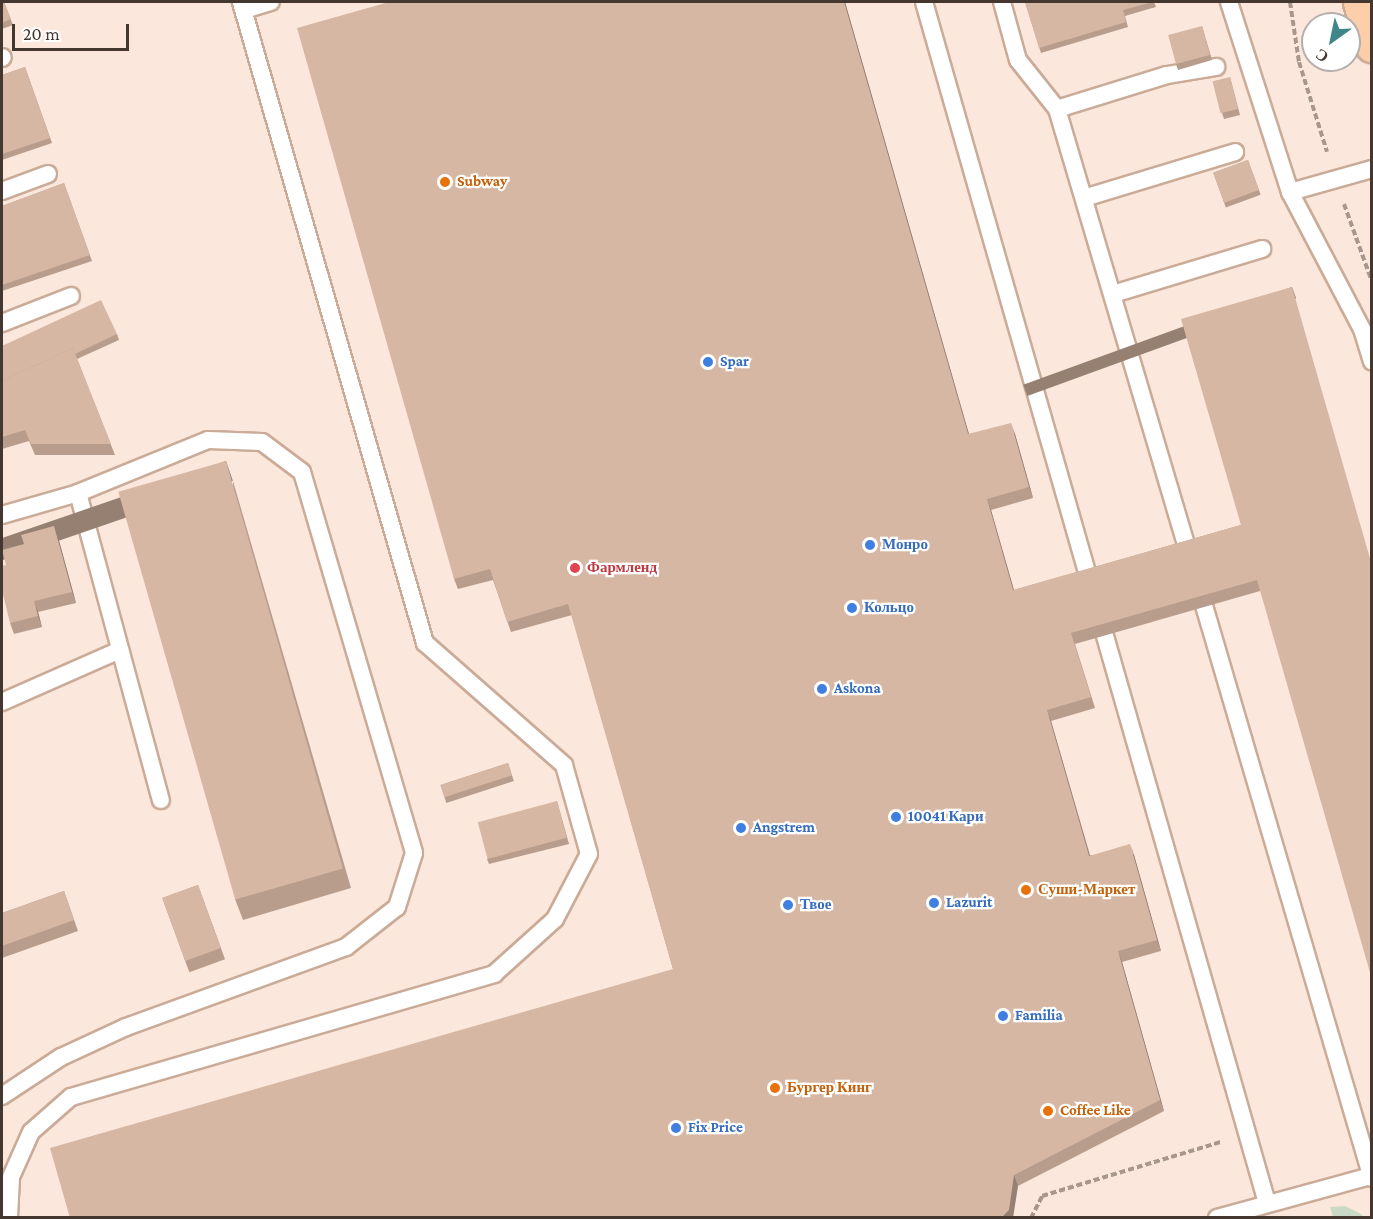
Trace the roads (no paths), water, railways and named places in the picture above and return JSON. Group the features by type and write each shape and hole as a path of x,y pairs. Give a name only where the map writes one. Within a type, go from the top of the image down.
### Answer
{"main road":[{"path":"1360,2 1371,45"}],"lane":[{"path":"9,1218 12,1177 31,1132 71,1097 494,974 555,919 589,854 564,765 425,643 242,6 271,2"},
{"path":"924,2 1268,1203"},
{"path":"1002,2 1018,60 1057,109 1371,1177 1217,1218"},
{"path":"1229,2 1290,192 1362,329 1371,361"},
{"path":"1057,109 1167,75 1185,75 1216,67"},
{"path":"1084,198 1235,152"},
{"path":"1290,192 1371,169"},
{"path":"2,191 48,174"},
{"path":"1113,294 1262,249"},
{"path":"2,323 71,296"},
{"path":"2,515 78,493 208,440 262,442 302,472 414,853 397,907 346,947 126,1027 62,1057 2,1096"},
{"path":"78,493 161,800"},
{"path":"2,702 120,650"}],"place":[{"name":"Subway","path":"445,182"},
{"name":"Spar","path":"708,362"},
{"name":"Монро","path":"870,545"},
{"name":"Фармленд","path":"575,568"},
{"name":"Кольцо","path":"852,608"},
{"name":"Askona","path":"822,689"},
{"name":"10041 Кари","path":"896,817"},
{"name":"Angstrem","path":"741,828"},
{"name":"Суши-Маркет","path":"1026,890"},
{"name":"Lazurit","path":"934,903"},
{"name":"Твое","path":"788,905"},
{"name":"Familia","path":"1003,1016"},
{"name":"Бургер Кинг","path":"775,1088"},
{"name":"Coffee Like","path":"1048,1111"},
{"name":"Fix Price","path":"676,1128"}]}
